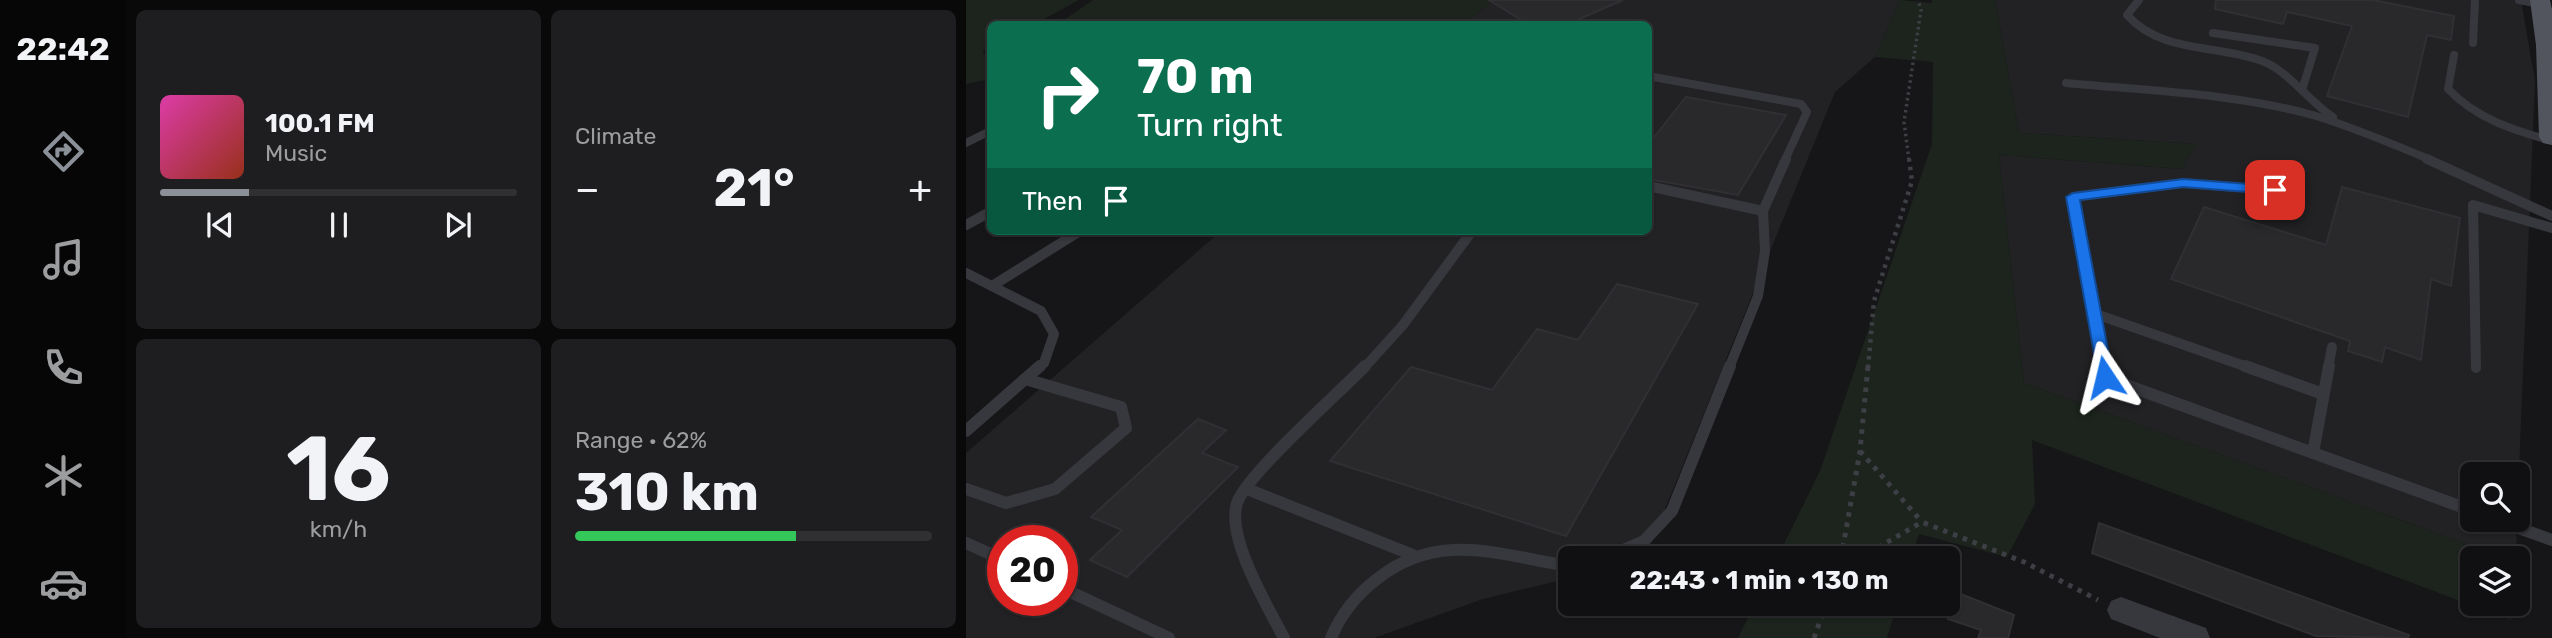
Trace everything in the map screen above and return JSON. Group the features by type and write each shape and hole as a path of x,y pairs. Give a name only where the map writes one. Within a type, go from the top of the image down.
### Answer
{"main road":[{"path":"2533,1 2550,46 2552,139"}],"street":[{"path":"2121,610 2196,638"}],"lane":[{"path":"2139,0 2127,15 2134,27 2174,43 2263,61 2276,67 2315,107 2354,129 2552,216"},
{"path":"2473,43 2475,0"},
{"path":"2213,33 2315,48 2301,90"},
{"path":"2454,55 2448,89 2464,108 2498,124 2552,139"},
{"path":"1637,546 1662,528 1672,511 1758,296 1765,251 1763,211 1807,112 1801,104 1652,77"},
{"path":"2066,83 2255,103 2354,129"},
{"path":"966,143 987,132"},
{"path":"2297,192 2183,183 2073,197 2105,377 2460,506"},
{"path":"1652,187 1763,211"},
{"path":"2476,369 2473,205 2552,228"},
{"path":"966,225 987,214"},
{"path":"992,286 1074,235"},
{"path":"1284,638 1254,572 1234,515 1237,502 1391,339 1429,293 1435,278 1469,235"},
{"path":"966,273 1041,311 1055,334 1044,363 966,431"},
{"path":"2093,313 2323,394"},
{"path":"2313,453 2332,346"},
{"path":"966,489 1006,503 1055,489 1126,428 1121,407 1025,379"},
{"path":"1247,489 1412,555"},
{"path":"2530,532 2552,540"},
{"path":"966,543 987,553"},
{"path":"1331,638 1338,619 1357,596 1395,564 1412,555 1432,549 1464,550 1558,564"},
{"path":"1078,595 1169,638"}],"path":[{"path":"1843,546 1860,451 1874,301 1912,181 1904,122 1921,10 1918,0"},
{"path":"1860,451 1922,522 2024,562 2084,595 2121,610"},
{"path":"1881,546 1922,522"},
{"path":"1814,638 1822,616"}],"shaded area":[{"path":"966,0 1079,0 1040,21 987,21 987,48 983,51 987,62 987,80 966,84"},
{"path":"1093,0 1494,0 1468,21 1062,21"},
{"path":"1494,0 1900,0 1875,57 1835,92 1650,546 1558,546 1558,581 1483,599 1374,638 966,638 966,453 1216,235 1652,235 1652,21 1468,21"},
{"path":"1900,0 1932,3 1932,0 1995,0 2019,133 2196,144 2182,169 1999,155 2024,383 2472,546 2460,546 2460,601 2032,440 2035,504 2007,557 1919,534 1915,546 1783,546 1820,471 1932,144 1933,62 1875,57"},
{"path":"1995,0 2521,0 2535,81 2519,462 2460,462 2460,532 2517,532 2516,546 2472,546 2024,383 1999,155 2182,169 2196,144 2019,133"},
{"path":"1749,616 1893,616 1887,638 1738,638"}],"building":[{"path":"1489,0 1623,0 1577,20 1523,21"},
{"path":"2216,0 2373,0 2454,16 2451,40 2427,35 2408,117 2327,96 2352,26 2287,12 2283,24 2215,9"},
{"path":"1686,97 1786,115 1738,195 1652,180 1652,140"},
{"path":"2342,187 2460,218 2451,286 2431,279 2421,360 2385,347 2382,362 2348,351 2350,341 2171,279 2204,207 2326,245"},
{"path":"1617,284 1698,304 1566,536 1330,461 1411,367 1492,390 1537,329 1578,340"},
{"path":"1198,419 1226,430 1202,453 1238,467 1127,577 1090,560 1122,530 1091,517"},
{"path":"2099,523 2409,635 2408,638 2316,636 2092,553"},
{"path":"1960,594 2014,615 2008,638 1978,638 1981,630 1948,619 1948,616 1960,616"}],"route":[{"path":"2105,377 2073,197 2183,183 2275,190"}]}
